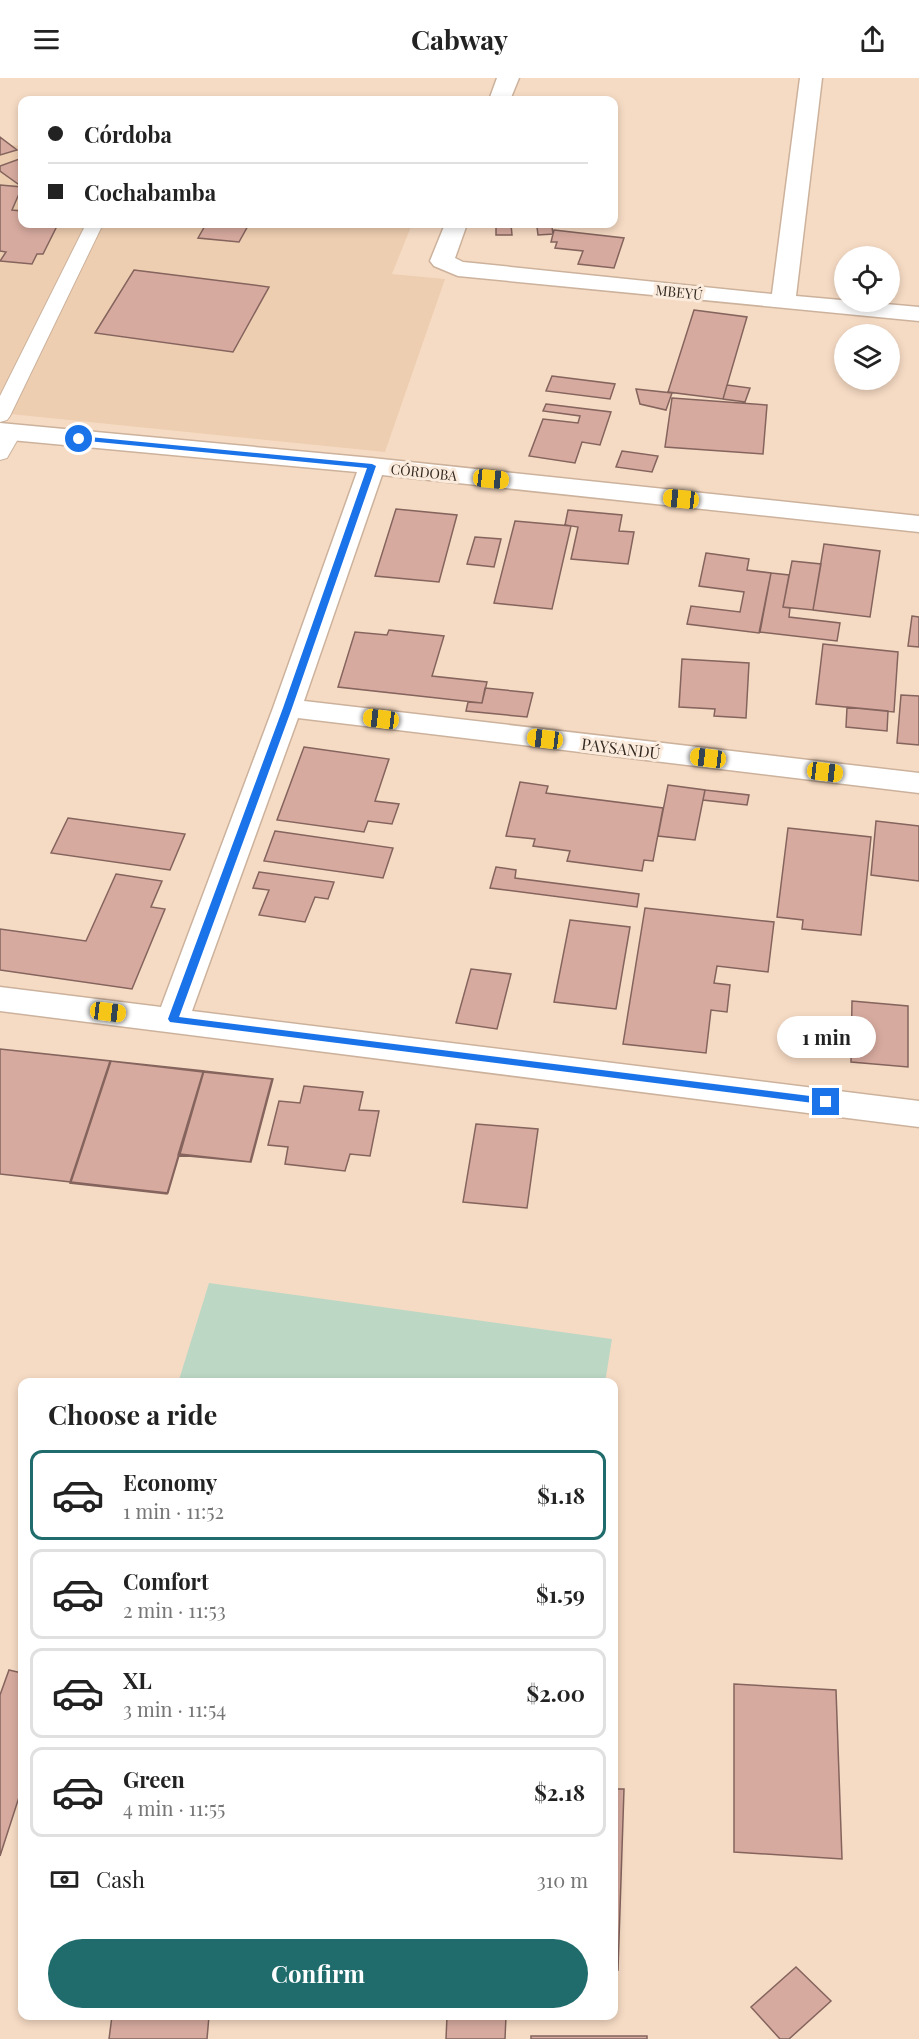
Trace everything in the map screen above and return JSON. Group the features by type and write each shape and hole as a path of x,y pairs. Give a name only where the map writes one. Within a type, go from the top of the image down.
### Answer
{"street":[{"path":"501,96 508,78"},
{"path":"783,302 811,78"},
{"name":"MBEYÚ","path":"454,228 442,261 458,269 919,314"},
{"name":"CÓRDOBA","path":"3,433 372,466 919,524"},
{"path":"173,1019 287,708 372,466"},
{"name":"PAYSANDÚ","path":"287,708 919,783"},
{"path":"0,999 919,1114"}],"lane":[{"path":"3,433 92,228"}],"shaded area":[{"path":"0,144 18,146 18,228 410,228 392,274 445,279 385,452 0,413"}],"green space":[{"path":"209,1283 612,1339 606,1378 180,1378"}],"building":[{"path":"0,137 17,150 0,155"},
{"path":"18,159 18,184 0,171 0,166"},
{"path":"0,185 18,187 18,196 12,210 18,211 18,228 56,228 43,254 37,254 32,264 0,261 6,252 0,251"},
{"path":"204,228 247,228 239,242 198,238"},
{"path":"496,228 511,228 512,235 496,235"},
{"path":"537,228 552,228 553,234 538,235"},
{"path":"554,230 624,238 614,268 578,264 583,251 555,248 557,242 551,242"},
{"path":"134,270 269,287 233,352 95,333"},
{"path":"694,310 747,317 723,399 668,392"},
{"path":"552,376 615,384 610,399 546,391"},
{"path":"727,385 750,388 745,402 723,399"},
{"path":"636,389 672,393 666,410 640,404"},
{"path":"672,398 767,405 763,454 665,447"},
{"path":"546,404 611,412 600,445 582,442 575,463 529,456 543,419 578,423 580,416 543,411"},
{"path":"622,451 658,456 652,472 616,467"},
{"path":"396,509 457,515 439,582 375,576"},
{"path":"568,510 622,515 619,531 634,532 628,564 571,559 578,527 565,525"},
{"path":"515,521 571,526 552,609 494,603"},
{"path":"475,537 501,539 494,567 467,564"},
{"path":"824,544 880,551 870,617 813,610"},
{"path":"706,553 749,559 747,570 771,573 759,633 687,624 691,606 740,612 744,592 699,586"},
{"path":"792,561 821,564 813,610 783,607"},
{"path":"771,573 789,575 783,607 790,608 789,617 840,623 837,641 760,632"},
{"path":"912,616 919,617 919,647 908,646"},
{"path":"389,630 444,636 432,676 487,682 482,703 338,687 355,632 387,635"},
{"path":"823,644 898,652 894,712 816,704"},
{"path":"682,659 749,663 746,718 714,716 715,709 679,707"},
{"path":"485,688 533,693 527,717 466,711 468,702 482,703"},
{"path":"901,695 919,696 919,745 897,743"},
{"path":"847,707 888,711 887,731 846,727"},
{"path":"304,747 389,759 375,801 399,804 392,824 368,821 364,832 277,820"},
{"path":"520,782 548,786 546,793 663,808 653,861 644,860 642,871 567,861 570,851 533,846 535,839 506,836"},
{"path":"668,785 705,790 695,840 658,836"},
{"path":"705,790 749,795 747,805 703,800"},
{"path":"68,818 185,834 170,870 51,853"},
{"path":"876,821 919,826 919,881 871,875"},
{"path":"788,828 871,837 861,935 802,929 803,920 777,917"},
{"path":"275,831 393,848 383,878 264,861"},
{"path":"496,867 516,870 515,878 639,894 637,907 490,888"},
{"path":"259,872 334,882 328,899 315,897 305,922 259,915 269,890 253,888"},
{"path":"259,872 334,882 328,899 315,897 305,922 259,915 269,890 253,888"},
{"path":"116,874 162,881 151,907 165,909 132,989 0,970 0,929 86,941"},
{"path":"645,908 774,922 768,972 717,966 714,983 730,985 727,1012 711,1010 706,1053 623,1044"},
{"path":"570,920 630,927 616,1009 554,1002"},
{"path":"471,969 511,974 497,1029 456,1023"},
{"path":"852,1001 908,1006 908,1067 851,1062"},
{"path":"0,1049 111,1061 71,1182 0,1174"},
{"path":"0,1049 110,1061 70,1182 0,1174"},
{"path":"110,1061 203,1072 167,1194 70,1183"},
{"path":"111,1061 204,1071 168,1193 71,1182"},
{"path":"204,1071 273,1079 251,1162 180,1154"},
{"path":"203,1072 272,1079 250,1162 178,1155"},
{"path":"304,1086 363,1092 359,1110 379,1111 370,1156 350,1154 345,1171 285,1164 288,1147 268,1145 279,1101 300,1103"},
{"path":"476,1124 538,1129 527,1208 463,1202"},
{"path":"9,1670 18,1672 18,1800 0,1856 0,1695"},
{"path":"734,1684 836,1690 842,1859 734,1852"},
{"path":"618,1789 624,1789 618,1970"},
{"path":"796,1967 831,2001 789,2039 780,2039 751,2007"},
{"path":"111,2020 209,2020 207,2039 109,2039"},
{"path":"447,2020 506,2020 505,2039 446,2039"},
{"path":"531,2036 647,2036 647,2039 531,2039"}],"route":[{"path":"79,439 372,466 287,708 173,1019 826,1102"}]}
